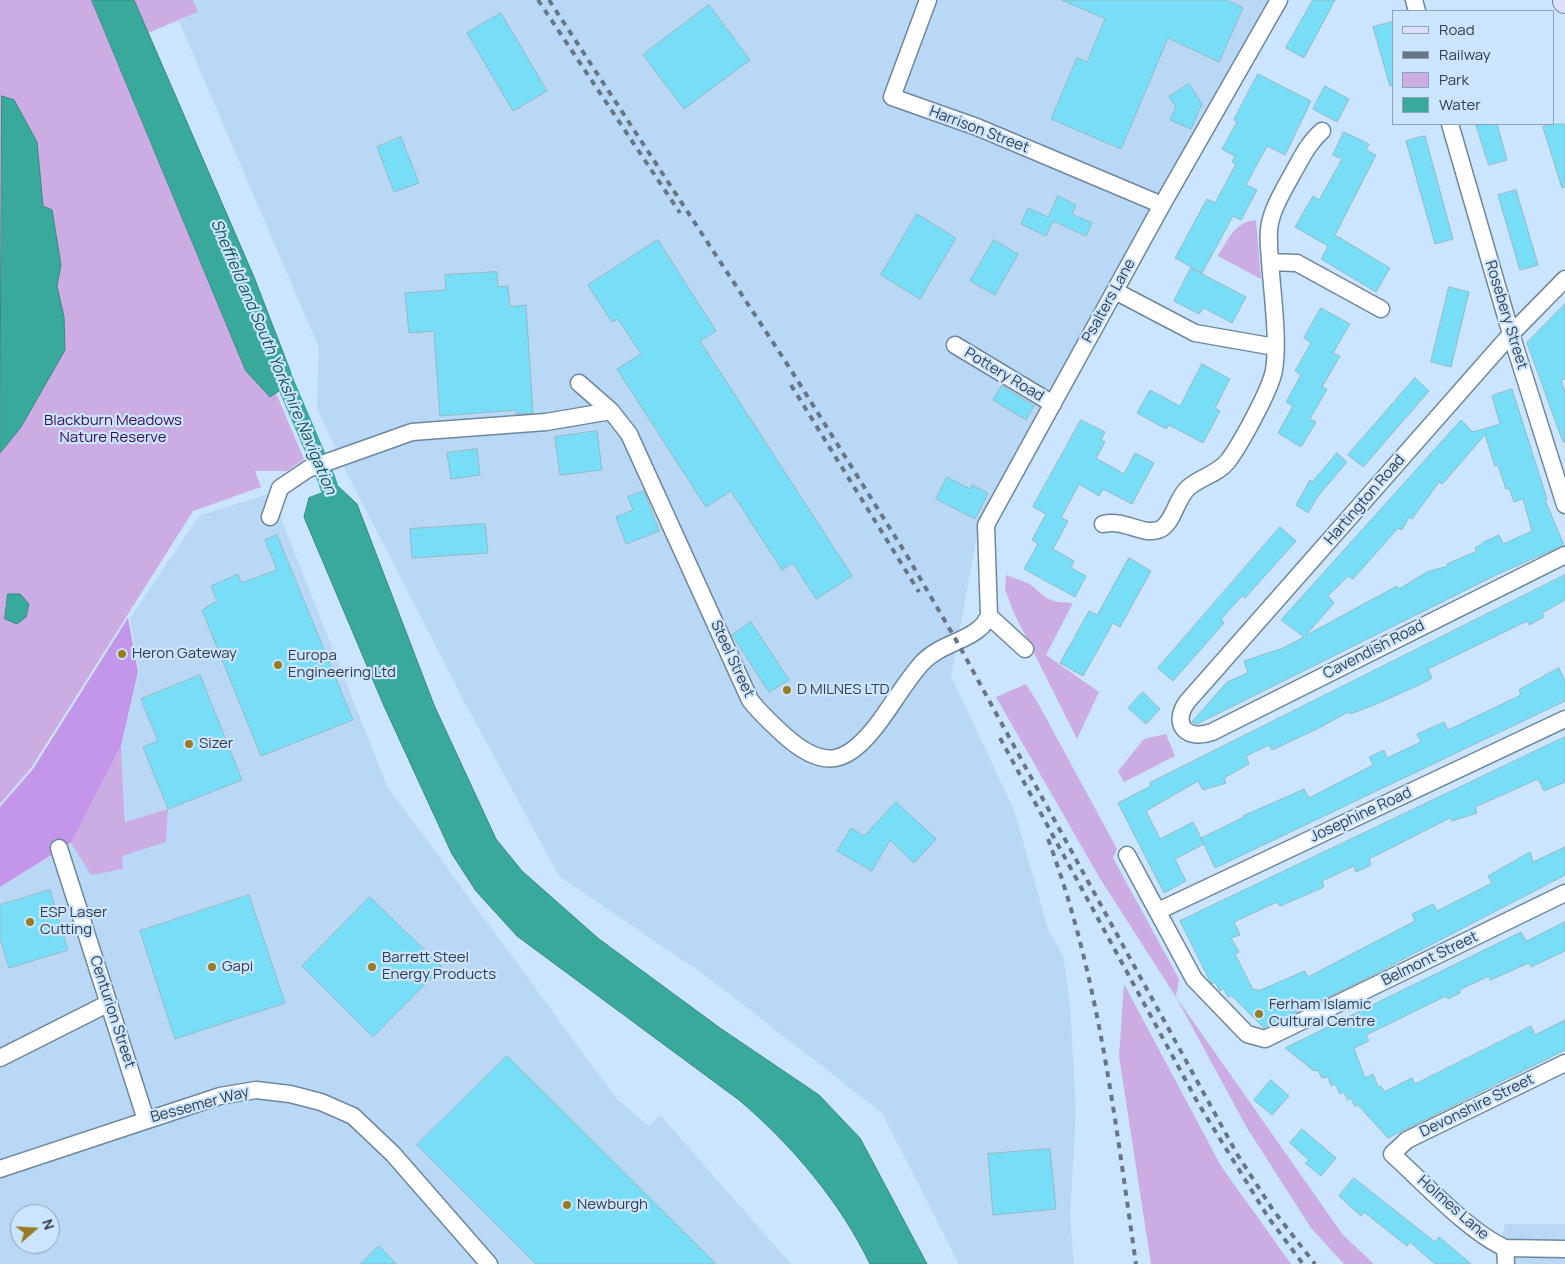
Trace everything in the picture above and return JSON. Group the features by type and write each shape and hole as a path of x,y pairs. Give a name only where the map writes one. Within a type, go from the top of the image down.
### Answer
{"street":[{"name":"Harrison Street","path":"928,0 892,97 977,127 1162,205"},
{"name":"Psalters Lane","path":"989,616 986,525 1162,205 1279,0"},
{"name":"Rosebery Street","path":"1450,125 1511,334 1565,505"},
{"path":"1103,524 1121,522 1149,531 1159,530 1165,526 1185,490 1192,484 1220,469 1228,461 1270,385 1274,370 1275,347 1270,262 1271,218 1290,177 1314,138 1322,131"},
{"path":"1270,262 1290,262 1304,266 1381,309"},
{"name":"Hartington Road","path":"1183,729 1180,719 1181,710 1187,702 1511,334 1565,279"},
{"path":"1115,291 1196,333 1275,347"},
{"name":"Pottery Road","path":"955,345 1053,404"},
{"name":"Steel Street","path":"579,383 611,411 629,434 750,700 768,720 810,756 830,759 842,757 879,722 910,677 924,662 943,647 980,628 989,616"},
{"path":"270,517 280,488 308,469 412,432 546,422 611,411"},
{"name":"Cavendish Road","path":"1183,729 1190,734 1200,736 1212,732 1565,555"},
{"path":"989,616 1025,649"},
{"name":"Josephine Road","path":"1158,910 1565,719"},
{"name":"Centurion Street","path":"58,848 146,1120"},
{"name":"Belmont Street","path":"1127,855 1194,979 1247,1034 1265,1039 1565,894"},
{"path":"0,1058 109,1003"},
{"name":"Devonshire Street","path":"1392,1154 1407,1140 1565,1063"},
{"name":"Bessemer Way","path":"0,1169 220,1096 256,1090 290,1094 321,1102 353,1116 393,1154 489,1264"},
{"name":"Holmes Lane","path":"1392,1154 1494,1243 1506,1256"},
{"path":"1506,1256 1565,1249"}],"shaded area":[{"path":"193,0 1269,0 978,531 951,676 1014,810 1049,932 1063,955 1070,1004 1076,1113 1070,1216 1074,1264 959,1264 882,1113 706,976 559,876 465,703 346,471 317,408 319,348 179,21 198,12"},
{"path":"268,494 282,521 387,786 616,1098 649,1126 660,1115 791,1264 0,1264 0,887 70,845 126,821 121,746 139,672 130,618 199,516"},
{"path":"128,618 138,672 121,746 71,843 0,887 0,807 33,769"},
{"path":"1505,1224 1565,1224 1565,1264 1500,1264 1497,1257"}],"green space":[{"name":"Blackburn Meadows Nature Reserve","path":"0,0 92,0 246,371 269,396 276,393 304,459 287,471 255,471 261,487 193,511 31,768 0,804"},
{"path":"134,0 193,0 198,12 148,33"},
{"path":"1256,220 1261,279 1218,256 1237,228 1249,221"},
{"path":"1006,575 1030,584 1046,598 1057,602 1073,603 1046,655 1099,692 1077,739 1013,611 1005,589"},
{"path":"1026,684 1117,849 1113,858 1179,979 1176,997 1099,877 996,697"},
{"path":"1166,734 1175,756 1124,782 1118,771 1144,739"},
{"path":"121,746 125,822 168,809 166,842 122,856 123,869 91,875 71,843"},
{"path":"1124,984 1221,1166 1291,1264 1151,1264 1119,1056"},
{"path":"1176,997 1343,1235 1374,1264 1344,1264 1311,1228 1247,1128"}],"water":[{"path":"92,0 134,0 254,277 291,373 285,387 270,397 246,371"},
{"path":"2,96 14,100 37,142 43,206 52,210 61,265 57,286 64,317 65,350 21,427 0,453"},
{"path":"339,487 357,504 434,705 496,839 522,871 599,939 720,1028 819,1095 860,1138 927,1264 870,1264 858,1241 829,1197 796,1155 759,1117 739,1100 517,936 476,891 452,854 384,706 304,517 309,498"},
{"path":"8,594 20,594 29,604 26,617 17,624 5,619"}],"building":[{"path":"1062,0 1227,0 1243,8 1219,62 1168,38 1121,149 1051,119 1077,58 1087,62 1105,19"},
{"path":"1313,0 1335,0 1304,58 1286,48"},
{"path":"709,5 750,60 684,109 643,55"},
{"path":"501,13 547,91 513,111 467,33"},
{"path":"1392,22 1392,86 1390,86 1373,27"},
{"path":"1258,74 1311,101 1285,155 1267,146 1246,185 1257,190 1241,220 1233,216 1202,273 1175,258 1207,199 1215,203 1236,164 1232,162 1235,156 1222,149 1237,122 1234,120"},
{"path":"1189,84 1202,104 1191,129 1170,120 1176,107 1169,97"},
{"path":"1325,86 1349,99 1337,122 1313,109"},
{"path":"1565,124 1565,187 1562,188 1543,127"},
{"path":"1476,125 1497,125 1507,160 1489,165"},
{"path":"1344,132 1369,144 1366,150 1376,155 1335,235 1390,268 1376,292 1321,259 1328,246 1295,227 1313,196 1319,200 1342,159 1333,155"},
{"path":"1425,136 1453,239 1435,244 1406,141"},
{"path":"401,137 419,183 394,192 377,147"},
{"path":"1516,190 1538,265 1520,270 1498,195"},
{"path":"1058,196 1076,205 1072,214 1092,223 1086,236 1053,221 1046,236 1021,224 1028,208 1048,217"},
{"path":"917,214 956,238 920,299 881,275"},
{"path":"658,240 716,331 700,341 852,576 816,599 793,563 782,570 731,491 706,507 617,369 641,354 618,319 612,322 588,285"},
{"path":"994,240 1018,254 995,295 970,281"},
{"path":"1191,268 1246,297 1232,323 1204,308 1199,314 1174,301"},
{"path":"497,272 498,287 508,286 510,307 526,305 533,413 516,414 516,410 440,416 434,331 409,333 405,293 446,290 445,275"},
{"path":"1449,287 1469,292 1451,367 1431,362"},
{"path":"1565,304 1565,379 1561,380 1565,392 1565,442 1563,442 1527,343"},
{"path":"1321,308 1350,324 1333,353 1340,356 1322,387 1327,389 1310,419 1316,422 1301,447 1278,433 1293,406 1286,402 1301,375 1295,371 1311,343 1304,338"},
{"path":"1202,364 1230,379 1215,408 1220,411 1203,443 1169,425 1166,429 1137,413 1150,390 1180,406"},
{"path":"1415,378 1429,391 1363,467 1348,455"},
{"path":"1002,386 1034,406 1026,420 993,400"},
{"path":"1512,389 1547,499 1545,500 1564,545 1496,575 1197,724 1192,722 1227,682 1248,673 1244,661 1283,648 1304,637 1281,620 1461,420 1473,432 1500,424 1492,396","holes":["1485,435 1495,466 1498,465 1506,489 1509,488 1514,502 1523,499 1532,531 1503,544 1499,535 1486,541 1475,548 1477,551 1447,564 1448,566 1427,572 1399,589 1397,586 1305,636 1334,603 1328,596 1348,576 1353,579 1398,528 1402,530 1409,517 1412,519 1439,482 1442,484"]},
{"path":"1081,420 1105,432 1101,440 1105,442 1096,458 1124,474 1135,453 1154,463 1132,504 1103,489 1099,496 1079,484 1061,518 1068,521 1053,549 1074,561 1071,568 1086,576 1075,597 1024,569 1038,544 1032,540 1046,514 1033,507"},
{"path":"597,431 602,470 560,475 555,437"},
{"path":"477,449 480,475 451,479 447,453"},
{"path":"1337,453 1347,462 1318,496 1308,513 1296,505 1310,480 1312,482"},
{"path":"947,477 970,489 972,485 988,493 975,519 936,499"},
{"path":"644,491 659,531 626,544 616,517 633,510 628,497"},
{"path":"485,524 488,553 412,558 410,529"},
{"path":"1280,527 1296,541 1245,598 1242,596 1221,619 1224,623 1173,681 1158,668"},
{"name":"Europa Engineering Ltd","path":"277,535 353,720 261,756 202,610 217,601 211,586 238,574 241,583 277,570 265,540"},
{"path":"1129,558 1151,571 1120,627 1113,623 1083,676 1060,663 1089,611 1097,615"},
{"path":"1565,575 1565,600 1542,613 1544,617 1529,625 1527,621 1428,669 1432,678 1419,685 1374,705 1350,714 1348,712 1272,750 1269,745 1246,756 1249,764 1224,778 1226,783 1203,790 1198,781 1146,811 1160,839 1193,822 1204,844 1175,859 1186,881 1164,893 1118,803 1151,786 1150,783"},
{"path":"751,622 789,680 769,692 732,635"},
{"path":"1559,668 1565,681 1565,701 1215,868 1201,838 1243,816 1304,789 1309,798 1373,765 1369,757 1384,750 1387,758 1421,742 1417,734 1444,722 1448,730 1521,695 1519,690"},
{"name":"Sizer","path":"200,675 242,780 168,809 143,747 158,741 141,699"},
{"path":"1143,692 1160,709 1146,724 1128,708"},
{"path":"1565,737 1565,782 1544,791 1538,779 1475,807 1477,813 1452,821 1450,818 1369,859 1371,865 1356,872 1354,866 1322,881 1324,887 1280,906 1277,902 1234,922 1240,935 1231,938 1239,952 1235,954 1253,990 1256,989 1258,991 1305,971 1308,977 1415,921 1412,914 1433,904 1437,911 1492,883 1488,876 1530,852 1533,862 1565,847 1565,875 1365,979 1264,1028 1232,996 1228,997 1224,989 1220,991 1215,982 1212,984 1180,921"},
{"path":"896,802 936,839 914,863 890,840 872,871 837,851 851,828 864,836"},
{"name":"ESP Laser Cutting","path":"50,890 68,950 9,968 0,938 0,905"},
{"name":"Gapi","path":"249,895 285,1003 175,1039 140,931"},
{"name":"Barrett Steel Energy Products","path":"370,897 442,967 373,1037 302,966"},
{"path":"1565,922 1565,951 1531,967 1529,963 1490,980 1489,976 1459,990 1460,993 1448,999 1446,996 1366,1035 1369,1041 1354,1048 1365,1078 1373,1074 1378,1087 1381,1086 1384,1092 1412,1078 1415,1084 1531,1026 1535,1035 1565,1020 1565,1050 1388,1138 1358,1105 1355,1106 1351,1098 1348,1100 1344,1092 1340,1094 1335,1084 1331,1086 1328,1077 1322,1078 1318,1070 1314,1071 1285,1048 1521,932 1526,941"},
{"name":"Newburgh","path":"507,1056 716,1264 536,1264 417,1145"},
{"path":"1271,1080 1289,1096 1272,1115 1254,1100"},
{"path":"1302,1129 1336,1158 1321,1176 1305,1163 1309,1160 1290,1143"},
{"path":"1050,1149 1056,1209 993,1215 988,1154"},
{"path":"1354,1178 1435,1242 1439,1237 1471,1264 1435,1264 1410,1242 1407,1246 1364,1212 1361,1216 1339,1196"},
{"path":"379,1246 396,1264 361,1264"}],"waterway":[{"name":"Sheffield and South Yorkshire Navigation","path":"277,363 326,478 338,513"}],"railway":[{"path":"538,0 680,213"},
{"path":"549,0 791,370 906,554 956,640 1237,1154 1273,1210 1315,1264"},
{"path":"791,385 919,592"},
{"path":"1000,738 1198,1103 1268,1217 1303,1264"},
{"path":"1048,839 1066,891 1093,996 1112,1102 1136,1264"}],"place":[{"name":"Heron Gateway","path":"122,654"},
{"name":"Europa Engineering Ltd","path":"278,665"},
{"name":"D MILNES LTD","path":"787,690"},
{"name":"Sizer","path":"189,744"},
{"name":"ESP Laser Cutting","path":"30,922"},
{"name":"Gapi","path":"212,967"},
{"name":"Barrett Steel Energy Products","path":"372,967"},
{"name":"Ferham Islamic Cultural Centre","path":"1259,1014"},
{"name":"Newburgh","path":"567,1205"}]}
